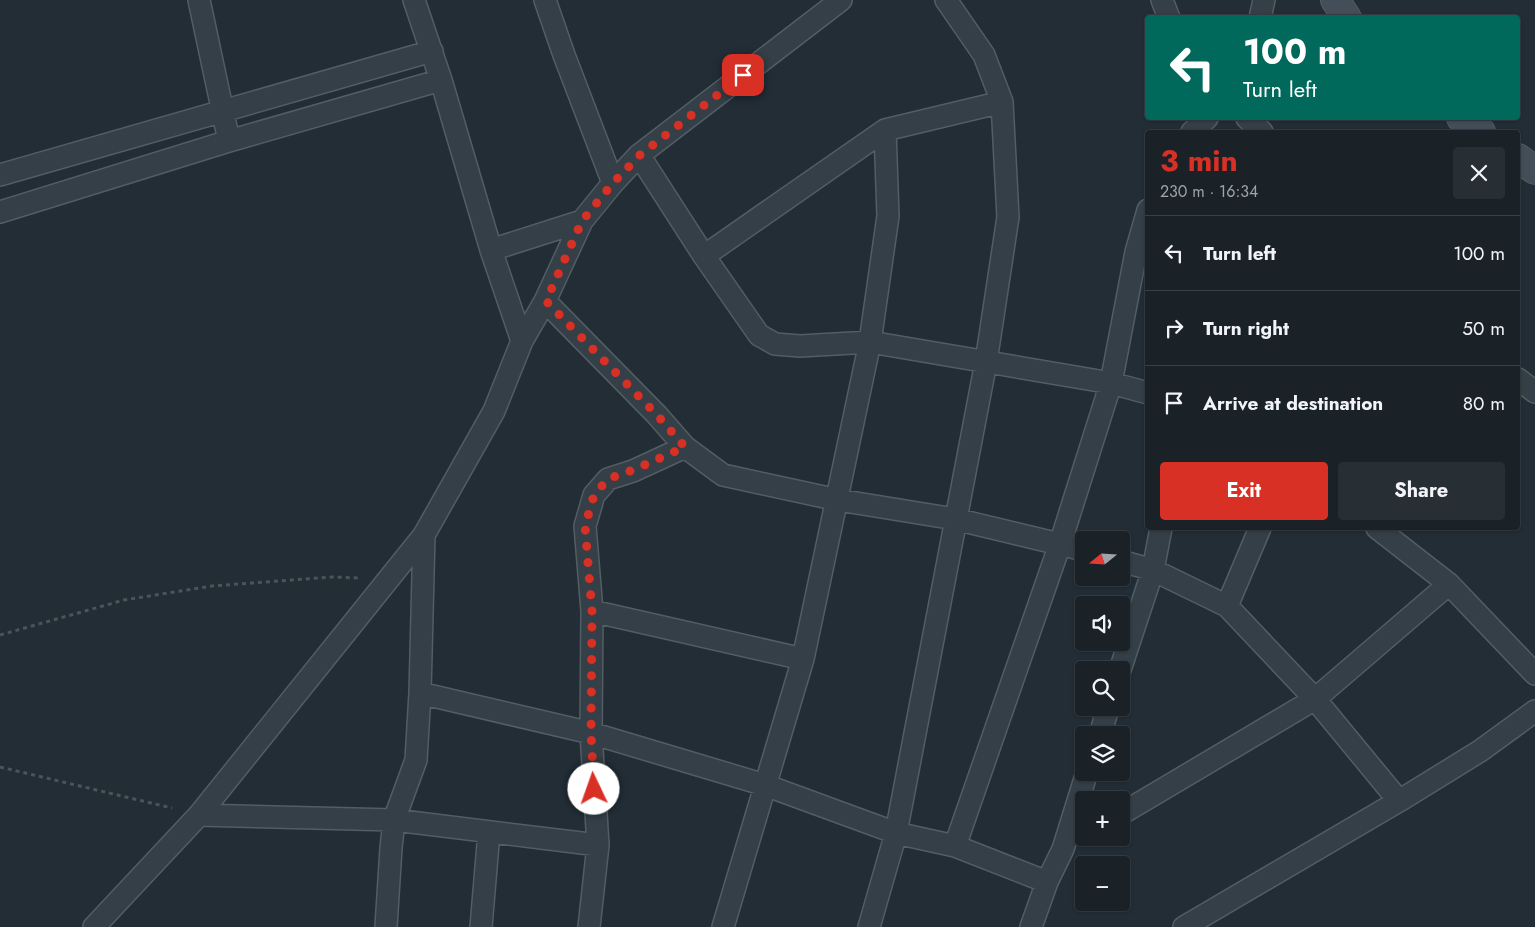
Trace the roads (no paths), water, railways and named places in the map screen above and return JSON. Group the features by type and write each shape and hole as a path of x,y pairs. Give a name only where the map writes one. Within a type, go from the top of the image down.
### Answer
{"street":[{"path":"199,0 222,112 230,141"},
{"path":"414,0 441,80 491,250 522,341"},
{"path":"545,0 613,183"},
{"path":"94,927 199,815 424,535 494,411 522,341 546,301 582,221 613,183 640,155 841,0"},
{"path":"869,927 896,833 986,362 1008,217 1002,102 984,55 946,0"},
{"path":"1162,0 1168,15"},
{"path":"1261,15 1264,0"},
{"path":"1335,0 1345,15"},
{"path":"0,175 432,51"},
{"path":"0,212 230,141 441,80"},
{"path":"704,256 885,130 1002,102"},
{"path":"1194,130 1205,120"},
{"path":"1249,120 1260,130"},
{"path":"1465,120 1478,130"},
{"path":"723,927 803,659 838,500 870,342 888,216 885,130"},
{"path":"640,155 704,256 759,334 774,344 800,346 870,342 1111,383 1145,393"},
{"path":"1520,159 1535,170"},
{"path":"955,846 1060,544 1111,383 1136,252 1145,220"},
{"path":"491,250 582,221"},
{"path":"546,301 657,415 685,447 723,474 838,500 955,519 1075,548"},
{"path":"1520,381 1535,392"},
{"path":"589,927 598,845 591,733 592,611 585,526 594,495 608,479 685,447"},
{"path":"1123,661 1152,570 1161,530"},
{"path":"1227,606 1259,530"},
{"path":"1380,530 1449,584 1535,674"},
{"path":"386,927 390,848 394,820 416,760 420,693 424,535"},
{"path":"1130,564 1152,570 1227,606 1314,699 1399,801"},
{"path":"1130,809 1314,699 1449,584"},
{"path":"592,611 803,659"},
{"path":"420,693 591,733 765,785 896,833 955,846 1047,882"},
{"path":"1184,927 1399,801 1480,751 1535,711"},
{"path":"1031,927 1047,882 1063,849 1085,781"},
{"path":"199,815 394,820 598,845"},
{"path":"481,927 489,832"},
{"path":"1063,849 1075,842"}]}
